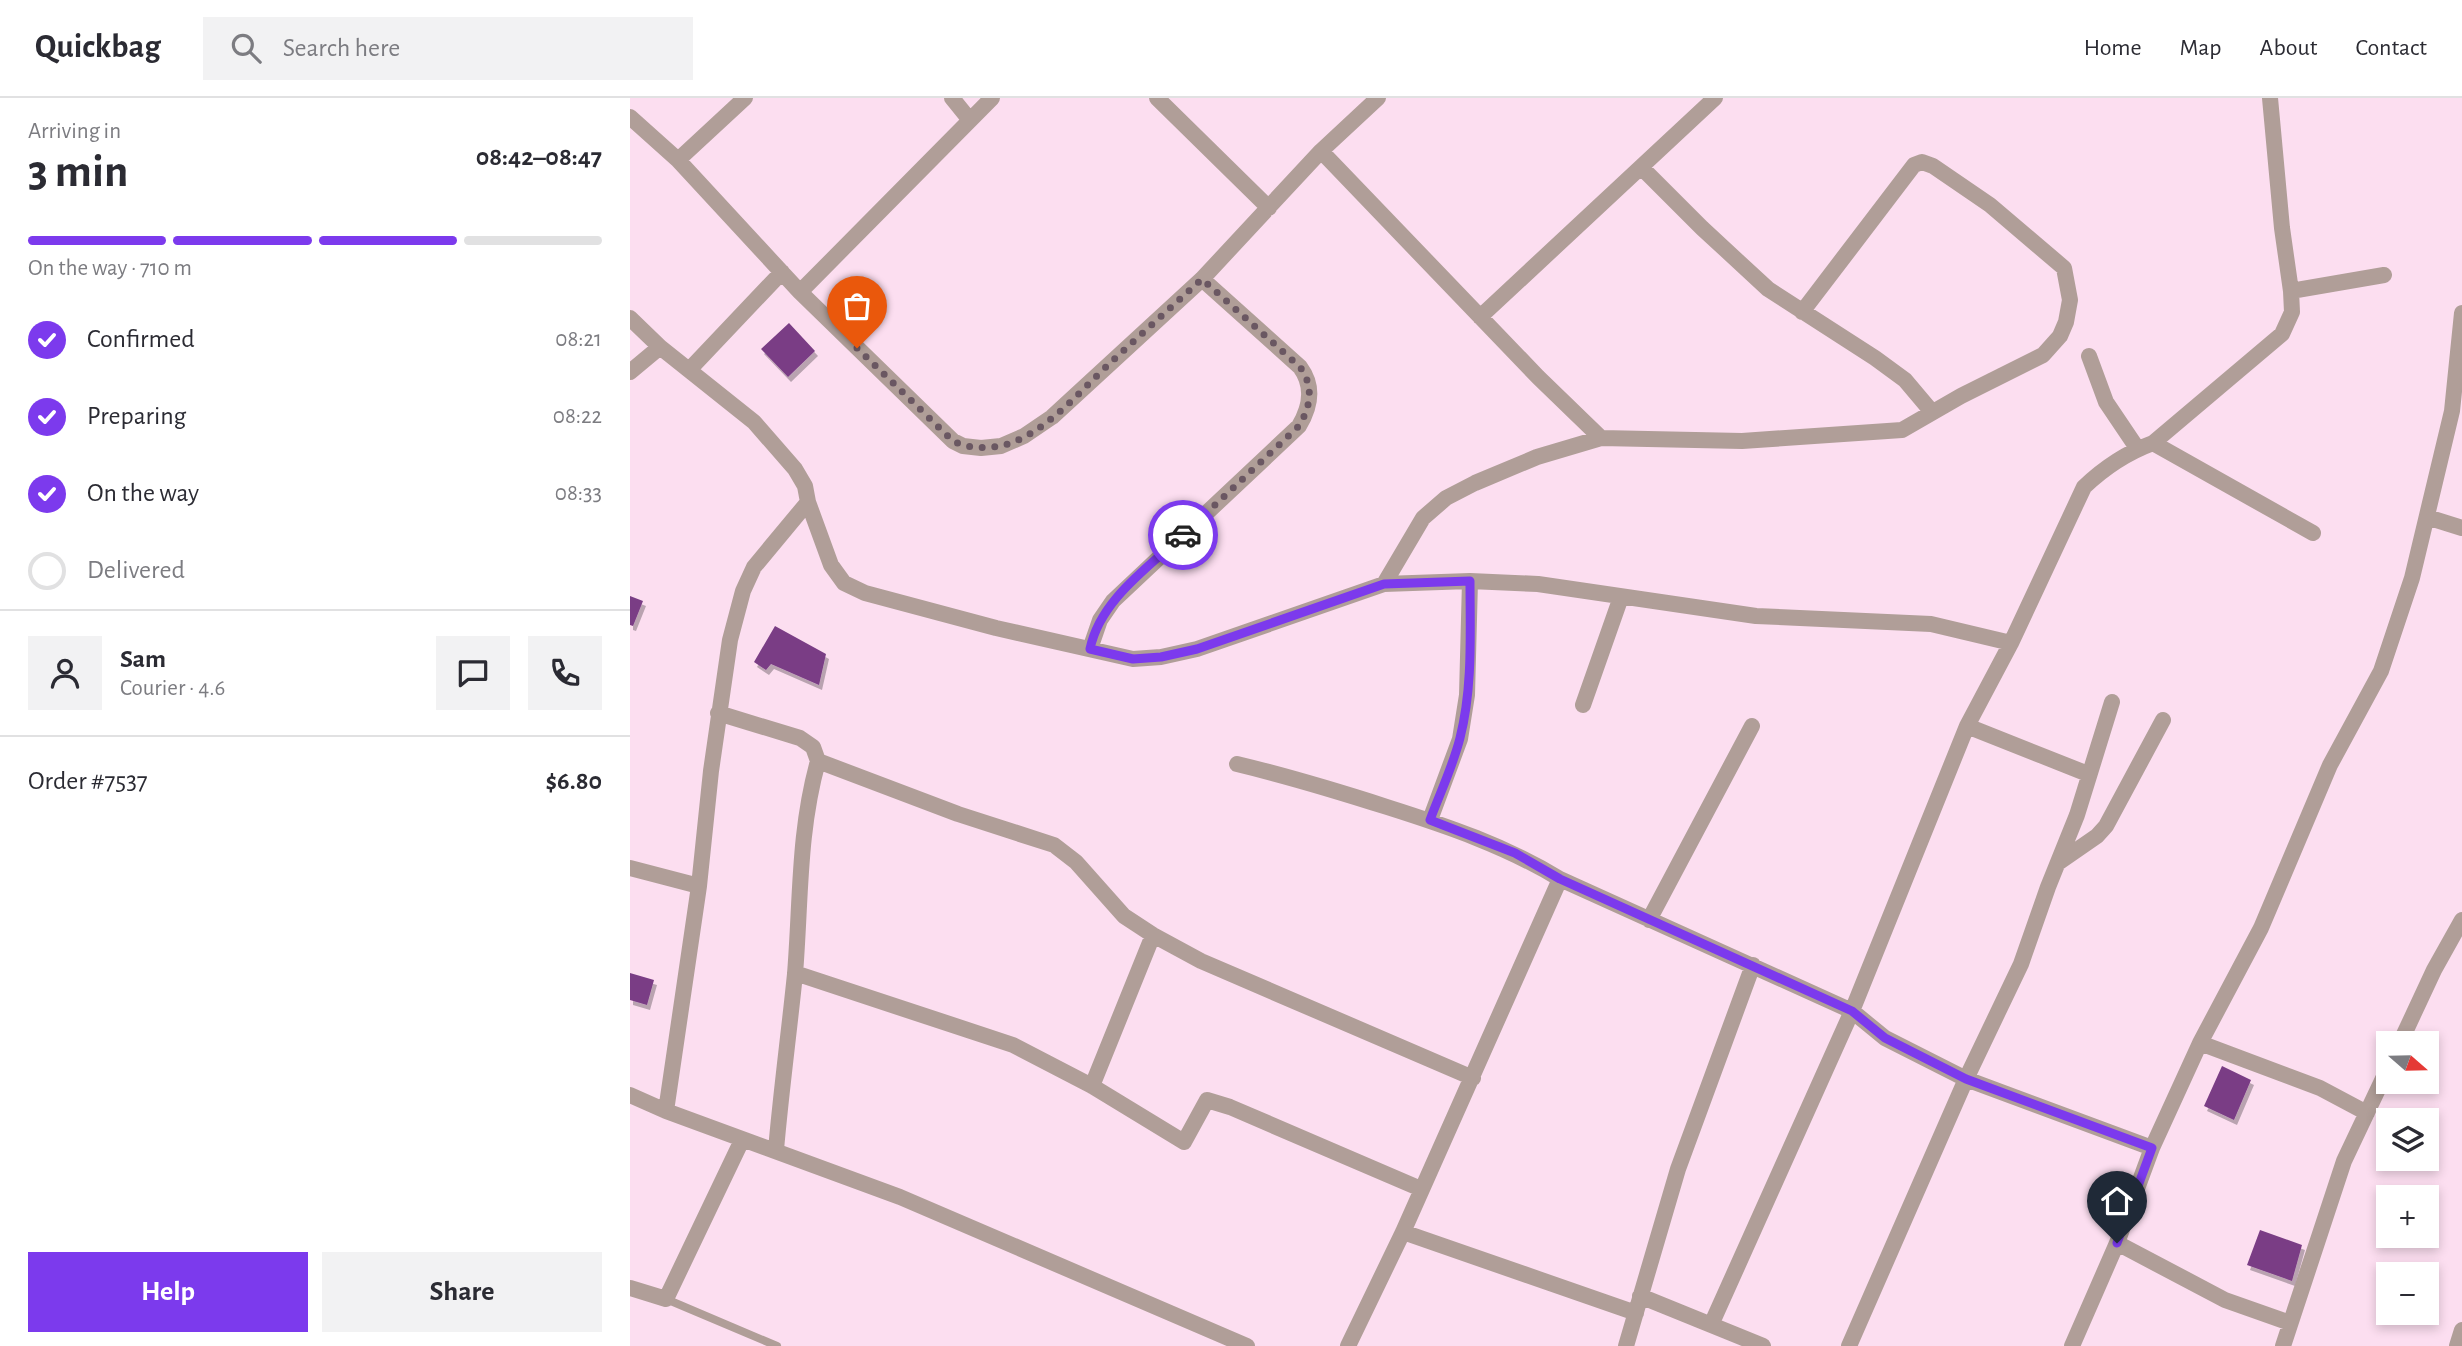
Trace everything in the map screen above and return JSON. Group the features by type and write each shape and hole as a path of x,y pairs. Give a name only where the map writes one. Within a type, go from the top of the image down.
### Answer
{"street":[{"path":"678,160 745,98"},
{"path":"952,98 969,119"},
{"path":"800,292 992,98"},
{"path":"1157,98 1269,208"},
{"path":"630,117 678,160 800,292 953,441 963,446 981,448 1001,446 1024,436 1052,417 1202,279 1321,151 1378,98"},
{"path":"1480,317 1715,98"},
{"path":"1711,1325 1852,1011 1967,726 2011,643 2084,486 2105,467 2145,446 2282,334 2292,312 2291,290 2282,228 2270,98"},
{"path":"1321,151 1480,317 1601,438"},
{"path":"1384,584 1423,517 1446,498 1537,457 1601,438 1742,441 1902,430 2043,355 2060,336 2070,300 2064,268 1990,205 1933,166 1922,162 1914,166 1802,312"},
{"path":"1642,168 1702,229 1768,289 1905,380 1932,412"},
{"path":"690,369 782,272"},
{"path":"2291,290 2384,275"},
{"path":"1090,649 1100,620 1114,601 1299,426 1309,403 1308,382 1300,367 1202,279"},
{"path":"2072,1346 2117,1243 2152,1148 2200,1043 2261,928 2330,765 2381,671 2412,578 2452,411 2462,313"},
{"path":"630,318 660,347 690,369 763,432 795,469 805,486 808,502 831,565 844,583 865,593 996,628 1133,659 1197,649 1384,584 1470,581 1538,584 1756,616 1931,624 2011,643"},
{"path":"630,372 660,347"},
{"path":"2089,356 2106,402 2145,446 2313,533"},
{"path":"666,1111 699,886 718,713 730,640 743,591 754,567 808,502"},
{"path":"2427,517 2462,528"},
{"path":"1430,820 1460,739 1469,647 1470,581"},
{"path":"1583,705 1620,597"},
{"path":"1849,1346 1966,1079 2021,964 2077,815 2112,702"},
{"path":"718,713 800,738 813,747 818,761 807,799 800,852 795,973 776,1150"},
{"path":"2058,863 2097,836 2106,826 2163,720"},
{"path":"1649,920 1752,726"},
{"path":"1967,726 2088,774"},
{"path":"818,761 958,814 1054,845 1076,862 1124,916 1153,935 1201,961 1473,1077"},
{"path":"1237,764 1319,785 1430,820 1515,853 1560,879 1852,1011 1885,1038 1966,1079 2152,1148"},
{"path":"630,868 699,886"},
{"path":"1348,1346 1403,1233 1560,879"},
{"path":"2406,1031 2434,970 2462,920"},
{"path":"1092,1086 1153,935"},
{"path":"1626,1346 1678,1169 1753,965"},
{"path":"795,973 1013,1045 1092,1086 1184,1142 1207,1100 1230,1107 1421,1189"},
{"path":"2200,1043 2320,1088 2367,1113"},
{"path":"2283,1346 2344,1161 2376,1094"},
{"path":"630,1095 742,1140 776,1150 900,1197 1247,1346"},
{"path":"630,1288 666,1298 742,1140"},
{"path":"1403,1233 1636,1313"},
{"path":"2117,1243 2225,1300 2290,1322"},
{"path":"1640,1296 1762,1346"},
{"path":"2457,1346 2462,1330"}],"lane":[{"path":"666,1298 777,1346"}],"building":[{"path":"789,323 815,351 788,377 761,349"},
{"path":"630,596 643,601 633,626 630,625"},
{"path":"775,626 826,654 819,685 771,664 766,670 754,662"},
{"path":"630,973 654,980 647,1005 630,1000"},
{"path":"2222,1066 2251,1080 2234,1120 2204,1106"},
{"path":"2260,1230 2302,1245 2292,1281 2247,1265"}],"way so far":[{"path":"857,348 953,441 963,446 981,448 1001,446 1024,436 1052,417 1202,279 1300,367 1310,390 1306,415 1299,426 1183,535"}],"route":[{"path":"1183,535 1114,601 1100,620 1090,649 1133,659 1161,657 1197,649 1384,584 1470,581 1467,695 1460,739 1430,820 1515,853 1560,879 1852,1011 1885,1038 1966,1079 2152,1148 2117,1243"}]}
